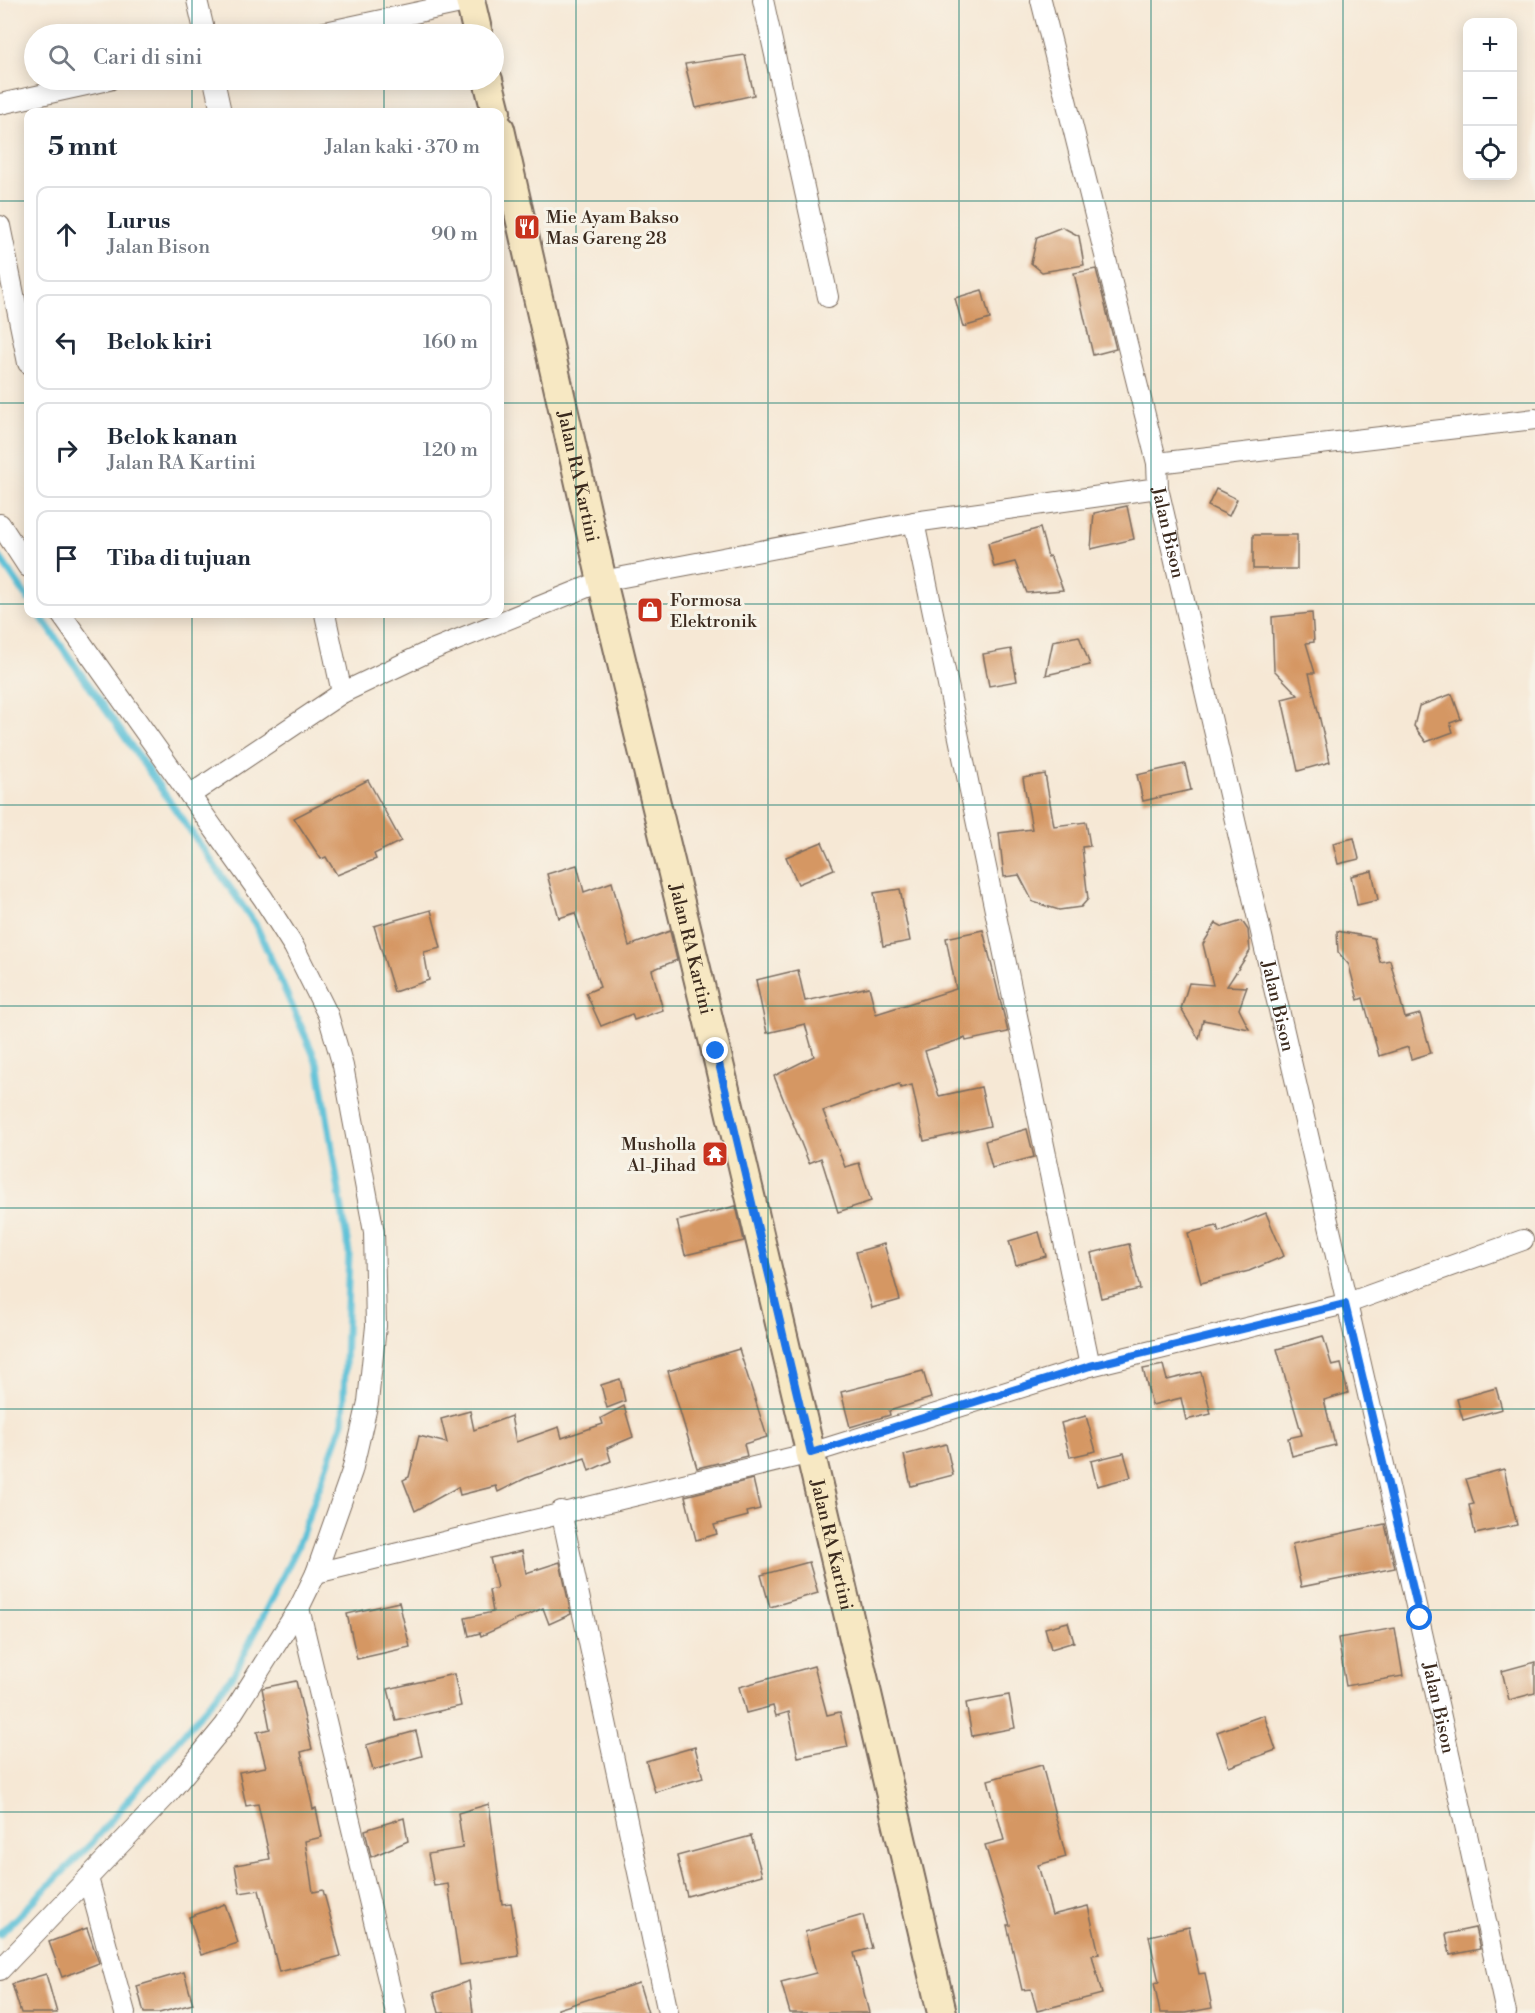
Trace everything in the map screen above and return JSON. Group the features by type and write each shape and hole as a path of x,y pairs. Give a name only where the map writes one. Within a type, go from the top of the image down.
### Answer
{"main road":[{"path":"472,0 476,24"},
{"path":"490,90 495,108"},
{"name":"Jalan RA Kartini","path":"504,147 602,581 811,1453 942,2013"}],"street":[{"path":"197,0 203,24"},
{"path":"361,24 472,0"},
{"path":"763,0 828,297"},
{"name":"Jalan Bison","path":"1041,0 1156,463 1158,488 1345,1304 1420,1618 1506,2013"},
{"path":"0,104 64,90"},
{"path":"216,90 220,108"},
{"path":"0,226 24,343"},
{"path":"1156,463 1535,419"},
{"path":"190,795 342,693 432,650 602,581 914,522 1158,488"},
{"path":"914,522 1090,1366"},
{"path":"0,524 24,561"},
{"path":"0,1970 169,1793 225,1725 299,1608 316,1573 352,1471 368,1402 376,1326 374,1232 343,1066 328,1015 294,947 190,795 64,618"},
{"path":"326,618 342,693"},
{"path":"316,1573 811,1453 1090,1366 1345,1304 1523,1240"},
{"path":"561,1512 668,2013"},
{"path":"299,1608 396,2013"},
{"path":"88,1878 125,2013"}],"building":[{"path":"745,55 754,95 696,108 685,64"},
{"path":"1062,227 1079,236 1084,265 1042,272 1031,263 1037,237"},
{"path":"1096,269 1116,349 1093,355 1074,273"},
{"path":"982,290 990,319 963,327 955,298"},
{"path":"1216,489 1237,499 1229,516 1208,506"},
{"path":"1127,506 1134,539 1091,549 1094,513"},
{"path":"1040,528 1048,557 1050,556 1063,590 1027,593 1015,562 994,567 988,543"},
{"path":"1253,535 1297,535 1297,569 1253,569"},
{"path":"1312,613 1314,642 1306,643 1315,673 1309,673 1330,762 1298,771 1282,699 1298,695 1274,670 1272,617"},
{"path":"1079,636 1090,665 1046,675 1053,641"},
{"path":"1011,649 1017,681 989,686 983,654"},
{"path":"1452,694 1461,719 1450,723 1453,732 1426,742 1414,726 1419,706"},
{"path":"1185,764 1191,790 1143,801 1137,775"},
{"path":"1045,774 1054,826 1086,822 1090,846 1082,847 1088,899 1081,907 1059,910 1033,902 1019,875 1004,877 999,833 1032,829 1023,778"},
{"path":"368,780 401,841 374,854 376,859 337,875 326,857 321,859 294,818"},
{"path":"1354,838 1359,859 1338,864 1333,843"},
{"path":"822,842 834,869 798,884 786,857"},
{"path":"577,865 584,892 612,882 629,946 670,931 677,960 652,970 663,1010 634,1020 632,1014 601,1026 586,993 600,987 575,913 559,918 547,874"},
{"path":"1372,871 1378,900 1357,905 1351,876"},
{"path":"900,889 910,941 883,946 874,893"},
{"path":"431,910 441,948 424,952 429,980 394,992 374,926"},
{"path":"1242,921 1248,930 1250,951 1227,986 1247,987 1239,1009 1249,1029 1203,1020 1199,1039 1181,1009 1189,983 1213,985 1203,944 1216,923 1223,927"},
{"path":"983,930 1008,1032 966,1041 965,1038 925,1051 939,1096 981,1087 990,1126 924,1141 912,1085 901,1088 899,1084 823,1111 845,1167 859,1163 871,1201 838,1212 821,1158 809,1163 774,1076 814,1056 805,1024 767,1033 756,980 798,970 805,1001 869,987 876,1014 956,989 946,938"},
{"path":"1337,931 1374,938 1380,962 1390,960 1405,1018 1420,1014 1431,1053 1411,1059 1408,1047 1379,1056 1363,998 1358,1000 1349,965 1338,952"},
{"path":"1027,1129 1034,1157 992,1168 985,1141"},
{"path":"736,1206 744,1241 685,1255 677,1221"},
{"path":"1266,1213 1284,1256 1249,1271 1201,1283 1188,1233 1217,1226 1219,1232"},
{"path":"1039,1232 1046,1256 1016,1265 1009,1241"},
{"path":"884,1244 900,1300 872,1308 856,1252"},
{"path":"1129,1244 1140,1289 1101,1298 1091,1253"},
{"path":"1323,1336 1332,1366 1341,1364 1348,1393 1324,1400 1335,1445 1292,1456 1288,1438 1302,1435 1277,1349"},
{"path":"739,1349 767,1437 744,1444 747,1456 697,1468 668,1371"},
{"path":"1163,1365 1167,1380 1201,1372 1211,1414 1186,1420 1181,1398 1152,1405 1143,1369"},
{"path":"923,1371 931,1398 889,1411 890,1415 850,1427 841,1392"},
{"path":"620,1379 625,1401 607,1408 601,1385"},
{"path":"1496,1388 1502,1409 1463,1420 1457,1399"},
{"path":"624,1406 633,1437 607,1448 611,1461 589,1471 585,1458 526,1478 498,1492 496,1486 460,1495 458,1487 415,1511 403,1480 409,1477 419,1436 447,1443 441,1419 470,1411 474,1430 511,1416 516,1442 559,1427 562,1438 603,1424 601,1418"},
{"path":"1086,1416 1096,1451 1070,1457 1061,1423"},
{"path":"946,1444 953,1475 911,1486 904,1455"},
{"path":"1124,1453 1131,1477 1097,1486 1091,1461"},
{"path":"1504,1469 1517,1525 1475,1534 1469,1505 1474,1504 1466,1479"},
{"path":"753,1479 760,1509 747,1512 748,1516 714,1525 717,1534 696,1540 685,1496"},
{"path":"1385,1524 1395,1568 1301,1587 1292,1544"},
{"path":"522,1551 526,1573 560,1562 571,1614 549,1624 543,1608 481,1636 480,1633 469,1636 465,1618 493,1612 489,1590 497,1588 490,1558"},
{"path":"809,1562 818,1593 770,1607 761,1575"},
{"path":"399,1602 410,1647 357,1659 347,1614"},
{"path":"1068,1622 1074,1642 1051,1649 1045,1628"},
{"path":"1395,1628 1403,1676 1346,1686 1338,1638"},
{"path":"1535,1662 1535,1693 1509,1700 1502,1671"},
{"path":"814,1666 827,1715 840,1712 848,1747 798,1757 789,1712 776,1716 773,1706 746,1713 739,1687"},
{"path":"454,1674 461,1706 396,1721 388,1689"},
{"path":"296,1681 312,1749 301,1752 313,1809 316,1808 322,1837 305,1841 313,1892 323,1890 341,1956 279,1972 259,1890 240,1893 235,1865 270,1859 258,1804 246,1806 239,1772 266,1767 257,1732 270,1729 262,1688"},
{"path":"1009,1695 1015,1728 972,1736 966,1703"},
{"path":"1264,1715 1276,1750 1229,1767 1217,1732"},
{"path":"416,1731 422,1756 373,1770 366,1745"},
{"path":"695,1747 703,1778 655,1792 646,1761"},
{"path":"1042,1765 1066,1857 1038,1865 1052,1915 1088,1906 1099,1954 1092,1955 1102,1994 1037,2011 1031,1989 1022,1990 1007,1925 1010,1925 985,1845 1004,1840 988,1780"},
{"path":"489,1804 502,1904 511,1903 519,1956 460,1965 448,1884 434,1886 428,1854 463,1848 458,1813"},
{"path":"404,1818 408,1841 371,1857 365,1830"},
{"path":"751,1836 762,1875 687,1896 677,1856"},
{"path":"225,1904 238,1943 201,1955 189,1917"},
{"path":"863,1915 872,1948 854,1953 869,2013 790,2013 781,1982 816,1973 805,1932"},
{"path":"1189,1927 1199,1974 1205,1973 1212,2008 1185,2013 1160,2013 1154,1983 1159,1982 1149,1936"},
{"path":"87,1928 99,1963 62,1977 49,1942"},
{"path":"1475,1928 1480,1949 1450,1955 1446,1934"},
{"path":"184,1972 193,2004 159,2013 144,2013 137,1986"},
{"path":"46,1974 57,2013 21,2013 12,1984"},
{"path":"469,1981 473,2013 439,2013 434,1993"},
{"path":"639,1983 648,2013 558,2013 558,2009"}],"waterway":[{"path":"0,558 24,593"},
{"path":"0,1934 92,1843 234,1674 297,1548 343,1422 349,1253 319,1067 256,925 42,618"}],"place":[{"name":"Mie Ayam Bakso Mas Gareng 28","path":"527,227"},
{"name":"Formosa Elektronik","path":"650,610"},
{"name":"Musholla Al-Jihad","path":"715,1154"}],"route":[{"path":"716,1051 811,1453 1090,1366 1345,1304 1420,1618"}]}
